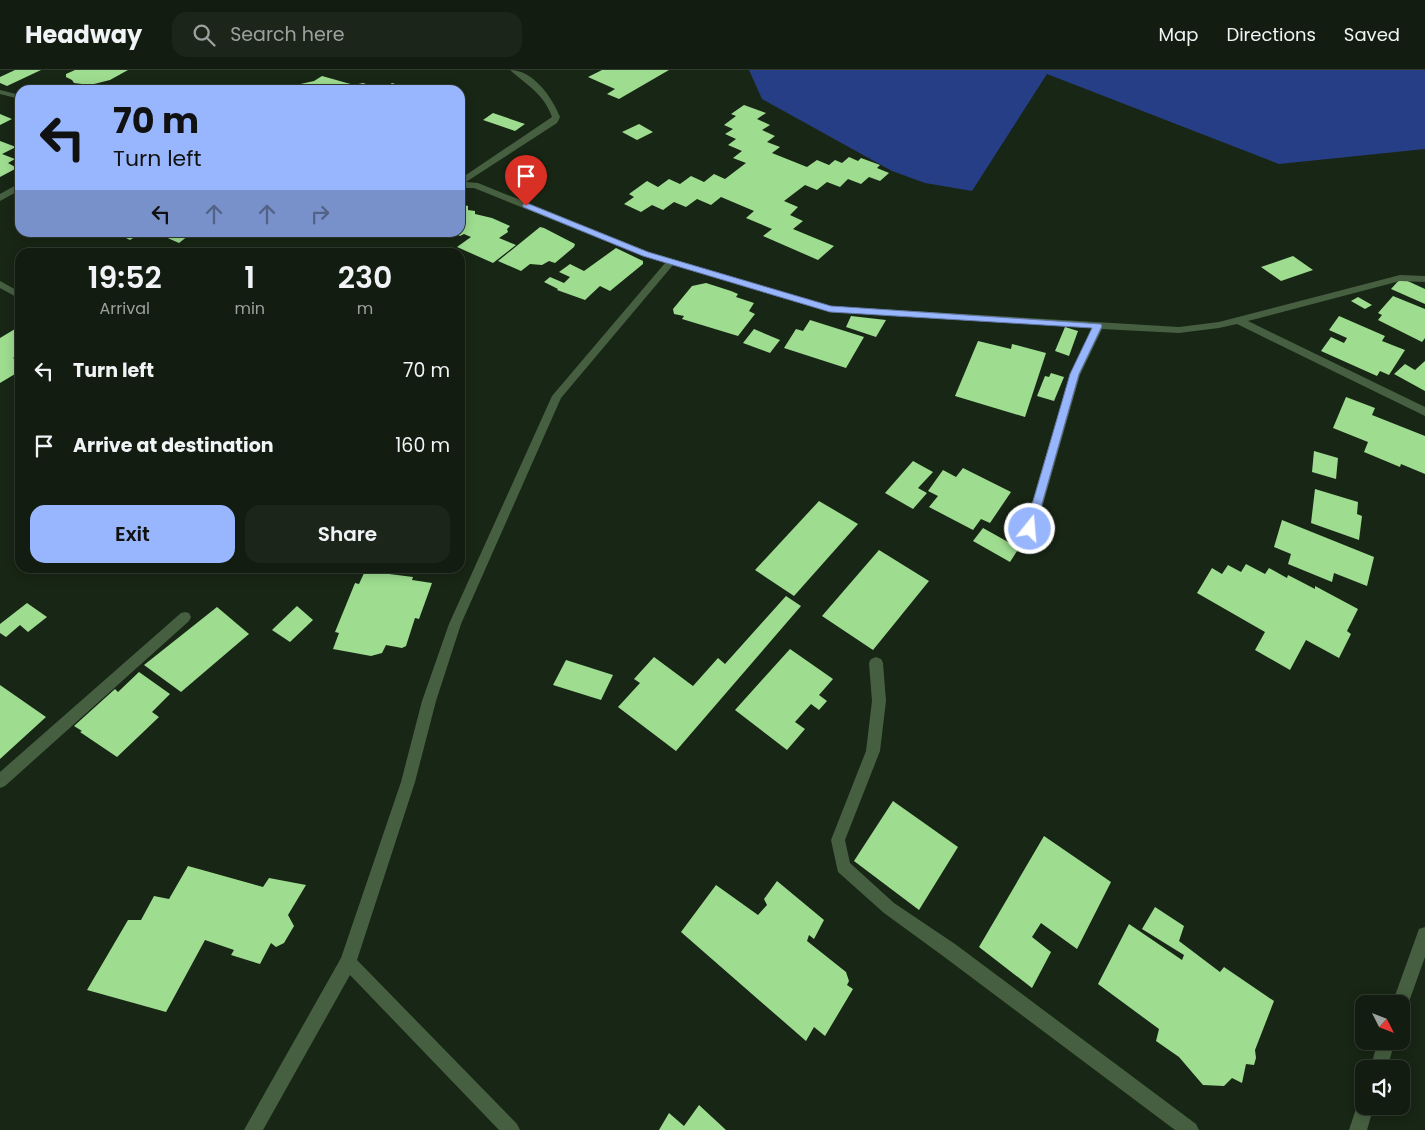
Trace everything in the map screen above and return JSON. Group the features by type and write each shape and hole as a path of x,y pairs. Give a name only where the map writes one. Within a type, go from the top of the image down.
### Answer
{"street":[{"path":"465,181 554,121 556,117 539,90 522,74 514,70"},
{"path":"0,92 15,96"},
{"path":"465,184 475,185 646,254 830,309 1179,330 1219,326 1400,278 1425,279"},
{"path":"0,198 15,189"},
{"path":"253,1130 348,962 408,782 429,700 455,624 557,396 671,261"},
{"path":"0,284 15,293"},
{"path":"1238,320 1396,396 1425,412"},
{"path":"1030,529 1075,374 1098,326"},
{"path":"0,782 186,617"},
{"path":"876,663 879,702 873,751 838,840 843,867 889,908 949,950 1190,1130"},
{"path":"1403,995 1425,935"},
{"path":"348,962 511,1130"},
{"path":"1358,1130 1363,1115"}],"water":[{"path":"749,70 1425,70 1425,149 1279,164 1047,74 972,191 925,183 892,171 762,99"}],"building":[{"path":"15,70 41,70 7,86 0,83 0,77"},
{"path":"75,70 128,70 110,80 90,85 74,83 66,77 66,74"},
{"path":"602,70 669,70 619,99 607,94 615,89 588,77"},
{"path":"322,76 354,85 296,85 314,81"},
{"path":"744,105 766,113 757,119 770,125 762,130 775,136 767,142 780,147 772,153 807,167 817,160 829,165 835,160 842,163 849,157 858,161 861,158 880,165 877,168 889,173 880,181 869,177 861,184 848,179 840,187 827,182 817,190 805,185 784,201 798,207 790,215 803,221 793,229 834,246 818,260 763,236 772,229 746,218 754,211 721,197 711,205 697,199 686,207 674,202 663,210 652,205 641,212 624,204 634,197 629,194 647,181 658,187 669,179 680,184 691,176 704,182 714,174 725,179 746,163 733,158 742,151 728,145 736,139 725,134 733,129 724,125 736,116 731,114"},
{"path":"493,113 525,124 515,131 483,120"},
{"path":"0,114 12,119 0,125"},
{"path":"639,124 653,132 637,140 622,132"},
{"path":"0,141 15,147 2,154 15,159 8,163 15,167 15,169 0,177"},
{"path":"465,205 468,206 468,210 475,211 475,214 492,218 510,226 507,229 508,232 499,238 516,245 493,263 465,251 465,248 457,247 471,237 465,234"},
{"path":"540,227 575,244 574,247 555,263 549,261 542,265 530,264 521,271 498,261"},
{"path":"124,237 134,237 130,240"},
{"path":"165,237 187,237 179,243"},
{"path":"616,248 643,261 643,264 610,291 600,286 585,300 557,290 544,282 550,277 564,283 570,277 559,272 570,264 584,271"},
{"path":"1293,256 1313,270 1281,281 1261,267"},
{"path":"1401,278 1425,289 1425,304 1391,289"},
{"path":"706,283 731,291 738,294 736,297 754,303 749,311 755,314 738,336 682,319 684,316 674,314 673,309 692,286"},
{"path":"1393,296 1425,309 1425,338 1422,342 1378,320 1382,315 1378,313"},
{"path":"1358,297 1372,305 1365,309 1351,301"},
{"path":"851,316 886,320 876,337 846,327"},
{"path":"1339,316 1385,336 1382,341 1405,350 1389,375 1380,371 1377,376 1321,351 1331,337 1344,343 1347,338 1329,330"},
{"path":"810,320 864,337 846,368 784,348 796,329 803,331"},
{"path":"1065,327 1078,331 1069,356 1055,351"},
{"path":"15,329 15,357 13,358 15,359 15,374 0,383 0,338"},
{"path":"754,329 780,340 770,353 743,343"},
{"path":"978,341 1011,349 1012,344 1046,353 1025,417 955,396"},
{"path":"1425,361 1425,391 1394,374 1405,364 1415,370"},
{"path":"1051,373 1064,377 1054,401 1037,396 1045,376 1049,377"},
{"path":"1346,397 1375,408 1372,415 1425,436 1425,474 1401,464 1400,467 1364,452 1368,442 1333,428"},
{"path":"1314,451 1338,458 1336,479 1312,472"},
{"path":"913,461 933,472 918,488 927,493 913,509 885,493"},
{"path":"963,468 1011,492 990,523 981,519 973,530 929,507 938,496 928,491 943,470 956,477"},
{"path":"1315,489 1358,502 1357,514 1362,516 1359,540 1311,523"},
{"path":"819,501 858,524 794,596 755,570"},
{"path":"1282,520 1374,557 1367,586 1334,573 1332,582 1288,564 1291,554 1274,547"},
{"path":"983,528 1019,548 1010,562 973,541"},
{"path":"879,550 929,581 873,650 822,616"},
{"path":"1246,564 1265,574 1269,568 1287,578 1288,575 1315,589 1315,586 1358,609 1347,631 1351,634 1339,658 1306,640 1290,670 1255,650 1265,632 1197,593 1212,568 1222,574 1228,565 1241,572"},
{"path":"364,573 413,577 412,580 432,583 419,619 415,618 406,646 402,648 386,645 382,653 371,656 333,649 339,633 335,632 355,583 359,584"},
{"path":"786,596 801,606 676,751 618,707 640,683 634,679 654,657 693,686 718,658 725,664"},
{"path":"27,603 47,617 28,632 20,625 6,637 0,633 0,624"},
{"path":"297,606 313,620 290,642 272,630"},
{"path":"217,607 249,634 181,692 144,665"},
{"path":"790,649 833,679 819,695 827,701 819,710 811,704 795,722 805,729 787,750 735,710"},
{"path":"566,660 613,675 601,700 553,685"},
{"path":"139,672 170,694 152,712 159,717 117,757 74,726 115,689 118,692"},
{"path":"0,685 46,717 0,759"},
{"path":"893,801 958,847 919,910 854,861"},
{"path":"1044,836 1111,882 1077,949 1041,923 1032,937 1051,952 1032,988 979,947"},
{"path":"188,866 263,887 269,878 306,885 288,915 294,926 284,943 276,947 271,943 260,964 231,955 234,950 205,940 166,1012 87,990 128,920 141,920 154,896 169,899"},
{"path":"777,881 824,920 814,939 809,935 807,941 846,972 849,981 847,985 853,989 825,1036 814,1027 806,1041 681,932 716,885 758,915 767,905 764,899"},
{"path":"1155,907 1184,926 1179,941 1220,972 1224,967 1274,1001 1255,1050 1256,1058 1254,1065 1246,1064 1242,1083 1232,1078 1224,1086 1203,1085 1179,1057 1156,1041 1159,1029 1098,984 1129,924 1182,960 1184,955 1142,929"},
{"path":"699,1105 726,1130 659,1130 669,1113 684,1126"}],"route":[{"path":"526,206 646,254 830,309 1098,326 1075,374 1030,529"}]}
